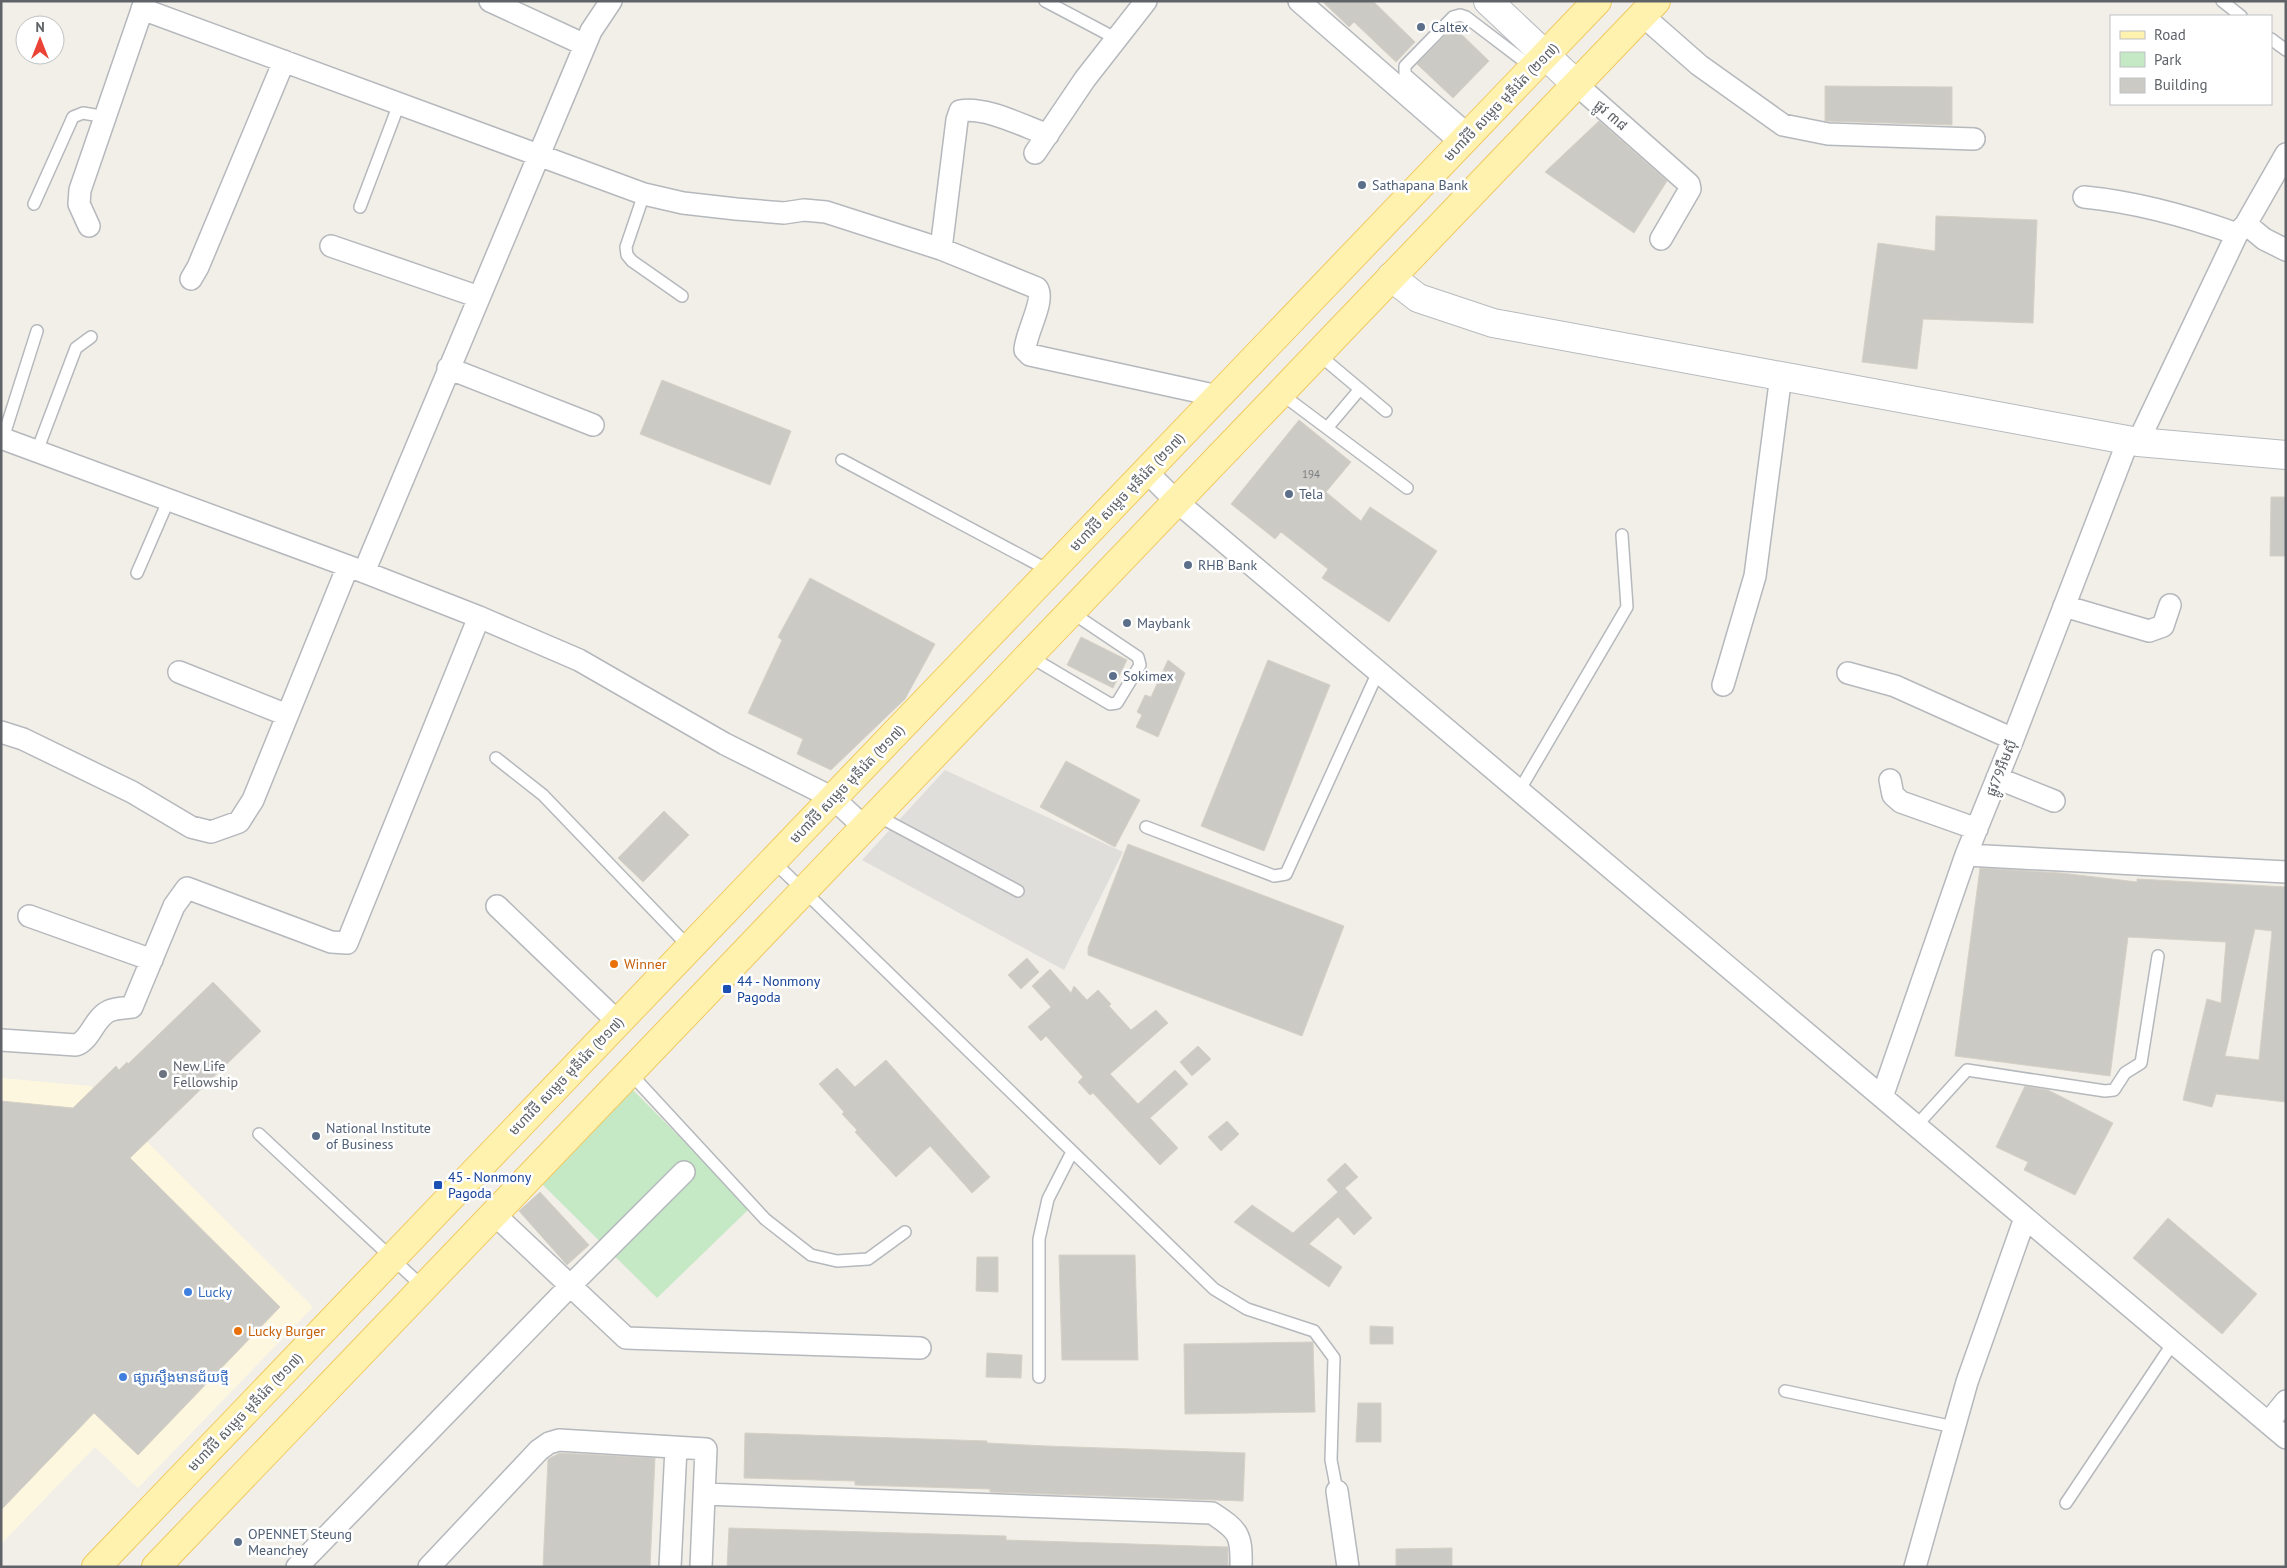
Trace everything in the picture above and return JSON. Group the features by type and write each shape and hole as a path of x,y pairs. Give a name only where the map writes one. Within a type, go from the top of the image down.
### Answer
{"main road":[{"name":"មហាវិថី សម្តេច មុនីរ៉េត (២១៧)","path":"96,1567 1597,1"},
{"path":"156,1567 1649,8"}],"street":[{"path":"490,1 585,45"},
{"path":"1,732 23,739 132,792 191,827 211,832 238,822 248,808 288,715 448,368 540,156 591,31 611,1"},
{"path":"1035,153 1085,80 1146,1"},
{"path":"1299,1 1467,137"},
{"name":"ផ្លូវ ៣៨","path":"1488,1 1539,62 1576,84 1689,184 1690,189 1661,240"},
{"path":"89,226 79,200 144,5 284,61 644,194 683,203 736,209 784,213 804,210 826,212 941,249 1039,291 1040,301 1025,341 1024,350 1030,355 1218,396"},
{"path":"1649,8 1699,65 1783,124 1828,134 1974,138"},
{"path":"191,279 198,267 284,61"},
{"path":"941,249 957,120 960,111 969,109 981,111 1048,135"},
{"name":"ផ្លូវ79អឹមស៊ី","path":"1882,1097 1966,855 2064,606 2133,442 2242,229 2286,154"},
{"path":"2084,197 2113,200 2242,229 2286,250"},
{"path":"331,246 479,297"},
{"path":"1391,277 1418,298 1493,323 1781,375 2133,442 2286,455"},
{"path":"448,368 593,425"},
{"path":"1723,685 1755,576 1781,375"},
{"path":"2,438 356,569 479,617 579,660 725,744 833,798 870,821"},
{"path":"1146,471 1176,501 2286,1438"},
{"path":"2064,606 2150,631 2163,626 2170,605"},
{"path":"1,1040 80,1044 96,1022 108,1011 132,1007 174,906 187,888 331,942 347,943 479,617"},
{"path":"179,672 288,715"},
{"path":"1848,672 1895,686 2013,739"},
{"path":"1997,778 2054,802"},
{"path":"1890,780 1893,795 1901,802 1976,829"},
{"path":"1966,855 2286,872"},
{"path":"496,906 618,1022"},
{"path":"30,916 152,960"},
{"path":"296,1567 684,1172"},
{"path":"494,1214 626,1338 920,1348"},
{"path":"1915,1567 1976,1354 2025,1218"},
{"path":"2268,1423 2286,1401"},
{"path":"429,1567 538,1450 549,1443 559,1440 706,1449 701,1567"},
{"path":"670,1567 676,1448"},
{"path":"1337,1491 1348,1567"},
{"path":"704,1494 1212,1513 1234,1528 1241,1549 1240,1567"}],"lane":[{"path":"1045,1 1117,39"},
{"path":"2222,1 2240,15"},
{"path":"1467,137 1406,74 1406,66 1453,17 1460,15 1466,17 1539,62"},
{"path":"2272,40 2286,50"},
{"path":"360,207 399,104"},
{"path":"34,204 73,117 82,113 106,116"},
{"path":"644,194 626,247 627,255 632,262 682,296"},
{"path":"2,438 37,331"},
{"path":"37,451 76,348 91,336"},
{"path":"1318,354 1386,411"},
{"path":"1327,428 1360,389"},
{"path":"1280,393 1406,488"},
{"path":"842,460 1051,571"},
{"path":"137,573 169,499"},
{"path":"1520,791 1627,607 1622,535"},
{"path":"1029,656 1110,704 1117,703 1140,665 1138,657 1071,612"},
{"path":"1146,827 1274,876 1286,874 1378,672"},
{"path":"496,758 543,795 690,948"},
{"path":"870,821 1018,890"},
{"path":"773,861 1214,1289 1247,1309 1314,1331 1334,1358 1331,1460 1337,1491"},
{"path":"1916,1126 1966,1070 2105,1091 2114,1090 2125,1073 2141,1063 2158,956"},
{"path":"629,1072 765,1219 811,1255 837,1261 868,1259 905,1232"},
{"path":"259,1134 423,1287"},
{"path":"1039,1377 1039,1239 1048,1199 1072,1152"},
{"path":"2066,1503 2172,1343"},
{"path":"1785,1391 1954,1427"}],"shaded area":[{"path":"945,770 1123,852 1064,970 862,860"},
{"name":"ផ្សារស្ទឹងមានជ័យថ្មី","path":"1,1078 91,1086 313,1307 138,1488 95,1447 1,1544"}],"green space":[{"path":"629,1086 750,1208 657,1298 538,1180"}],"building":[{"path":"1322,1 1373,1 1415,42 1396,62 1354,22 1349,27"},
{"path":"1454,27 1489,61 1453,98 1417,64"},
{"path":"1825,86 1952,87 1952,125 1825,121"},
{"path":"1599,121 1667,181 1634,233 1545,172"},
{"path":"1936,216 2037,220 2033,323 1923,319 1917,369 1862,362 1878,243 1935,251"},
{"path":"662,380 791,431 770,485 640,434"},
{"path":"1299,420 1351,462 1326,492 1361,521 1370,507 1437,551 1389,622 1322,578 1328,569 1281,532 1275,539 1231,504"},
{"path":"2271,497 2286,497 2286,556 2270,556"},
{"path":"810,578 935,644 905,699 831,770 797,754 803,739 748,713 782,640 778,637"},
{"path":"1081,637 1127,660 1113,688 1067,665"},
{"path":"1168,660 1185,673 1158,737 1136,727 1142,715 1137,712 1145,695 1151,697"},
{"path":"1268,660 1330,685 1264,851 1201,826"},
{"path":"1066,761 1140,800 1115,847 1040,807"},
{"path":"664,811 689,835 643,882 618,858"},
{"path":"1128,844 1344,926 1302,1036 1088,955 1088,948"},
{"path":"1980,868 2061,873 2137,882 2137,879 2286,887 2286,1102 2216,1094 2212,1107 2183,1100 2207,999 2221,1003 2226,942 2128,937 2110,1076 1955,1056","holes":["2255,929 2272,931 2259,1060 2225,1056"]},
{"path":"1027,958 1039,972 1021,989 1008,975"},
{"path":"1050,969 1071,993 1074,986 1087,1000 1098,990 1111,1004 1109,1006 1131,1030 1156,1010 1168,1023 1110,1074 1138,1104 1175,1070 1188,1084 1150,1118 1178,1148 1160,1165 1093,1093 1090,1095 1078,1082 1083,1077 1046,1036 1041,1041 1028,1027 1051,1007 1032,986"},
{"name":"ផ្សារស្ទឹងមានជ័យថ្មី","path":"213,982 261,1031 130,1158 280,1307 138,1455 94,1413 1,1510 1,1101 73,1108 116,1066 119,1070 127,1062 128,1064"},
{"path":"1198,1046 1211,1059 1192,1076 1180,1062"},
{"path":"886,1060 990,1177 972,1193 930,1146 896,1177 855,1132 857,1130 842,1114 844,1112 819,1084 837,1068 855,1087"},
{"path":"2025,1086 2048,1090 2113,1123 2075,1195 2024,1170 2028,1162 1996,1147"},
{"path":"1227,1121 1239,1134 1221,1151 1208,1137"},
{"path":"1345,1163 1358,1177 1345,1188 1372,1218 1354,1235 1338,1217 1309,1244 1342,1267 1329,1287 1234,1222 1252,1205 1293,1233 1338,1192 1327,1180"},
{"path":"540,1192 589,1245 567,1265 519,1211"},
{"path":"2168,1218 2257,1294 2222,1334 2133,1258"},
{"path":"1059,1255 1135,1255 1138,1360 1062,1360"},
{"path":"977,1257 998,1257 998,1292 976,1291"},
{"path":"1370,1326 1393,1327 1393,1344 1370,1344"},
{"path":"1313,1342 1315,1412 1185,1414 1184,1344"},
{"path":"987,1353 1022,1355 1021,1378 986,1377"},
{"path":"1358,1403 1381,1403 1381,1442 1356,1442"},
{"path":"745,1433 987,1441 987,1443 1046,1446 1245,1453 1243,1501 990,1492 990,1489 855,1485 855,1481 744,1478"},
{"path":"560,1453 655,1458 650,1567 543,1567 548,1459"},
{"path":"729,1528 1006,1536 1006,1540 1228,1547 1228,1567 727,1567"},
{"path":"1452,1548 1452,1567 1396,1567 1396,1549"}],"place":[{"name":"Caltex","path":"1421,27"},
{"name":"Sathapana Bank","path":"1362,185"},
{"name":"Tela","path":"1289,494"},
{"name":"RHB Bank","path":"1188,565"},
{"name":"Maybank","path":"1127,623"},
{"name":"Sokimex","path":"1113,676"},
{"name":"Winner","path":"614,964"},
{"name":"44 - Nonmony Pagoda","path":"727,989"},
{"name":"New Life Fellowship","path":"163,1074"},
{"name":"National Institute of Business","path":"316,1136"},
{"name":"45 - Nonmony Pagoda","path":"438,1185"},
{"name":"Lucky","path":"188,1292"},
{"name":"Lucky Burger","path":"238,1331"},
{"name":"ផ្សារស្ទឹងមានជ័យថ្មី","path":"123,1377"},
{"name":"OPENNET Steung Meanchey","path":"238,1542"}]}
